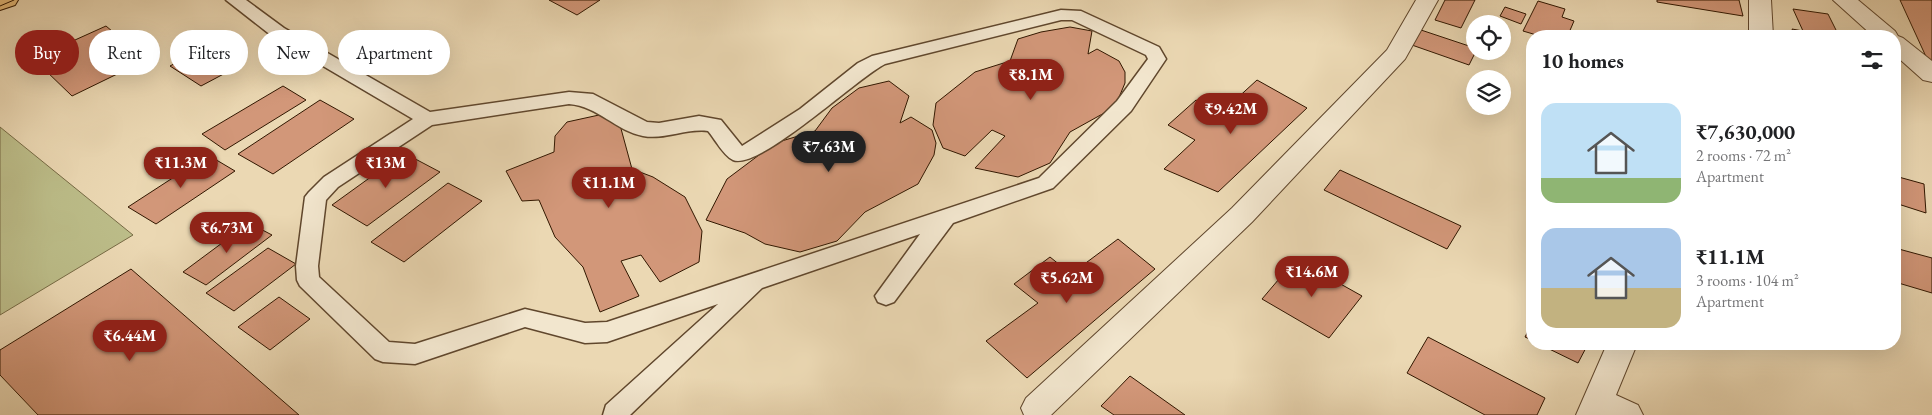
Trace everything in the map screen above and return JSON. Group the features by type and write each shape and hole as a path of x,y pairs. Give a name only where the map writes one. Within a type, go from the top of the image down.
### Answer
{"main road":[{"path":"0,3 7,0"}],"street":[{"path":"1038,413 1242,215 1397,54 1426,0"},
{"path":"1760,0 1761,30"},
{"path":"1844,0 1881,30"},
{"path":"1901,47 1932,74"},
{"path":"1619,350 1594,408 1626,415"}],"lane":[{"path":"235,0 278,32 427,119"},
{"path":"1061,15 1075,15 1154,51 1157,60 1124,106 1046,183 946,216 607,332 585,334 525,318 415,354 383,352 308,280 307,266 316,197 331,182 427,119 569,98 586,100 643,129 659,130 699,124 714,125 738,154 750,151 807,114 865,67 888,58 1061,15"},
{"path":"886,296 946,216"},
{"path":"615,412 758,281"}],"green space":[{"path":"0,127 133,235 0,315"}],"building":[{"path":"549,0 600,0 577,15"},
{"path":"1445,0 1475,0 1461,28 1435,20"},
{"path":"1657,0 1739,0 1743,16 1657,2"},
{"path":"1900,0 1932,0 1932,61 1928,61"},
{"path":"1538,1 1565,9 1562,17 1574,21 1570,30 1523,31"},
{"path":"1505,7 1526,14 1521,24 1511,20 1511,15 1501,15"},
{"path":"1793,9 1828,14 1836,30 1803,30"},
{"path":"106,26 111,30 97,30"},
{"path":"1070,27 1092,31 1088,54 1097,49 1119,61 1125,72 1125,83 1115,107 1070,132 1050,163 1018,177 975,168 1005,136 992,130 965,156 943,148 933,125 936,103 975,72 1010,61 1018,39 1041,32"},
{"path":"1418,29 1466,45 1466,60 1472,60 1469,65 1409,44"},
{"path":"89,34 89,75 115,75 72,96 50,75 79,75 79,38"},
{"path":"184,75 222,75 201,86"},
{"path":"1257,80 1307,108 1218,192 1164,169 1195,140 1168,125 1196,100 1221,113"},
{"path":"889,81 909,96 900,123 911,117 932,130 936,143 934,155 918,184 865,212 837,241 800,252 765,244 745,233 706,220 727,179 775,143 815,131 832,108 859,88"},
{"path":"283,86 306,100 225,150 202,134"},
{"path":"320,100 354,119 273,174 238,154"},
{"path":"599,115 620,125 632,169 653,177 685,197 702,231 699,262 660,282 641,255 621,261 639,296 600,312 583,267 555,237 539,200 522,201 506,171 554,152 555,136 567,122"},
{"path":"404,153 440,172 367,226 332,205"},
{"path":"208,155 235,171 156,224 128,207"},
{"path":"1340,170 1461,226 1447,249 1324,190"},
{"path":"1901,178 1924,184 1926,213 1901,205"},
{"path":"448,183 482,201 404,262 371,242"},
{"path":"249,223 272,235 206,285 183,272"},
{"path":"1118,239 1155,269 1027,378 986,341 1038,303 1014,284 1050,257 1071,274"},
{"path":"268,248 296,264 234,311 206,293"},
{"path":"1901,250 1932,258 1932,293 1901,284"},
{"path":"1296,259 1362,296 1329,338 1262,299"},
{"path":"131,269 299,415 38,415 0,375 0,350"},
{"path":"279,297 310,319 270,350 238,327"},
{"path":"1428,337 1545,398 1537,415 1485,415 1407,373"},
{"path":"1551,350 1585,350 1578,363"},
{"path":"1130,376 1185,415 1114,415 1101,406"}],"tram line":[{"path":"0,6 14,0"}]}
